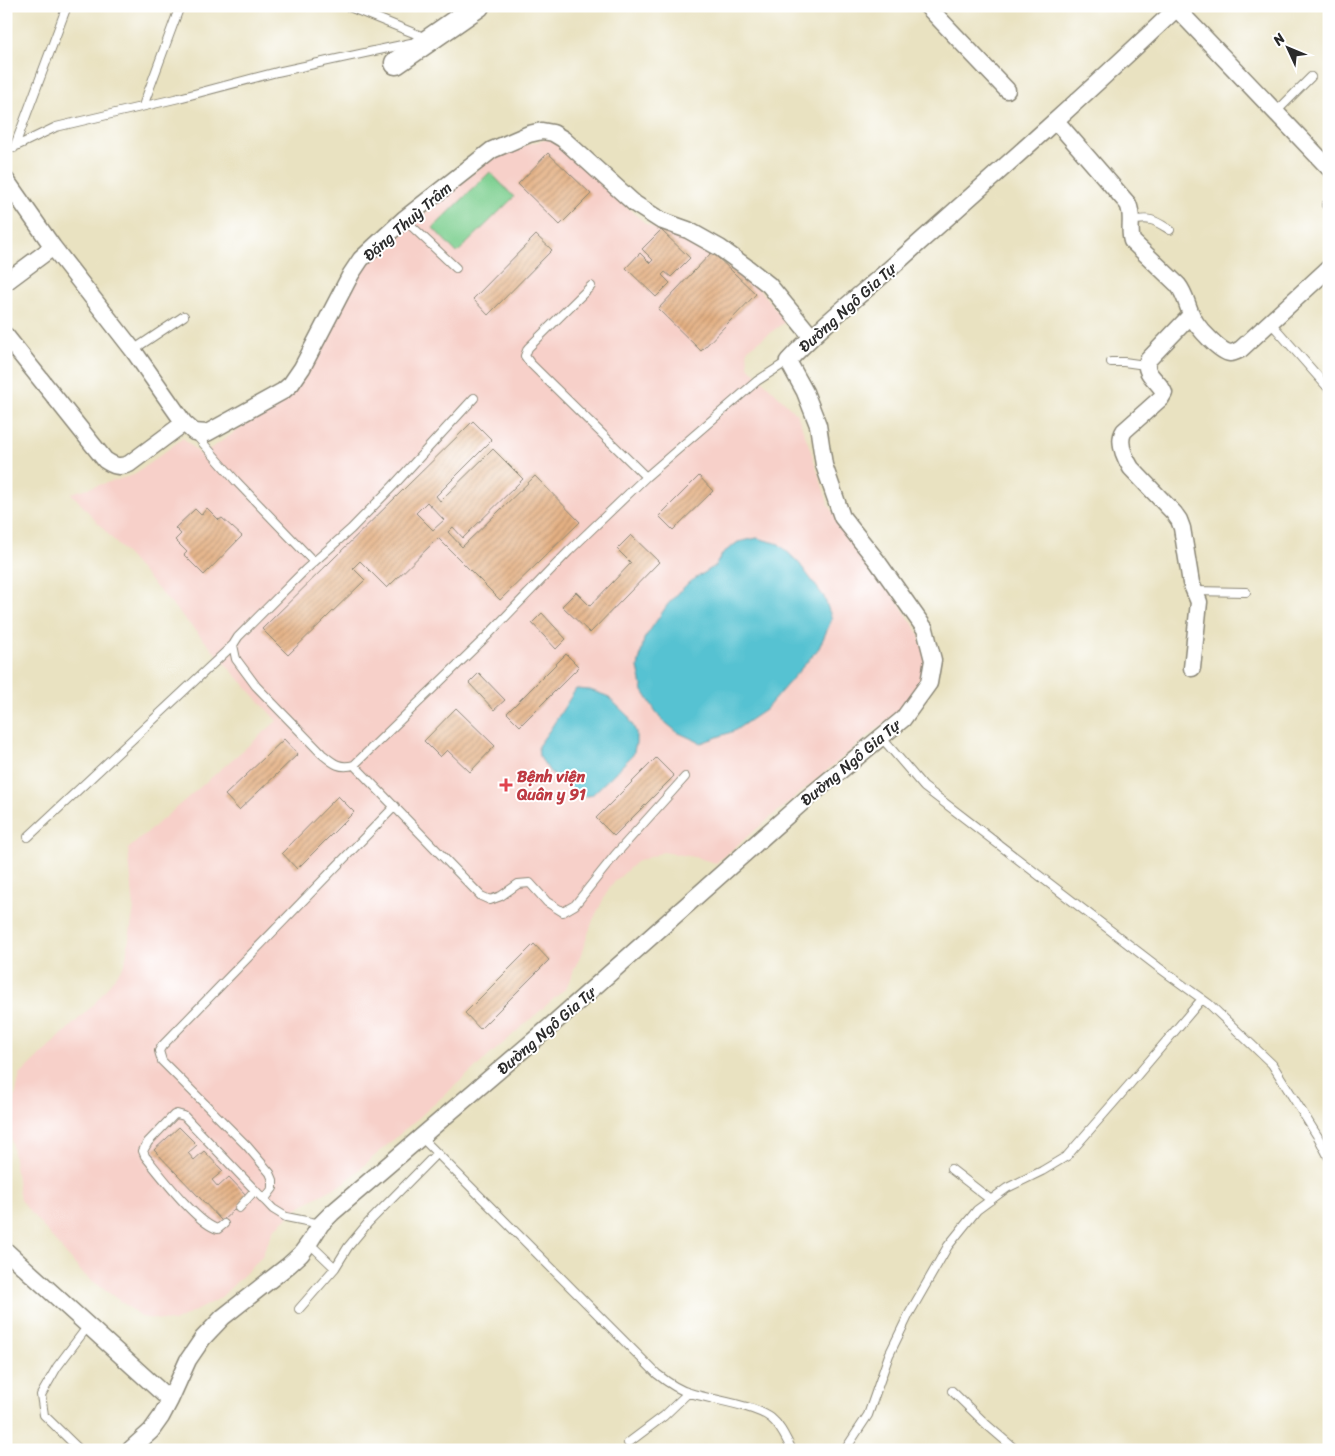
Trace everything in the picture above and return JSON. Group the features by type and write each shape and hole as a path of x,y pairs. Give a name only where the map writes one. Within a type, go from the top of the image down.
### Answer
{"street":[{"path":"396,63 478,6"},
{"path":"928,6 1007,90"},
{"path":"1178,8 1329,168"},
{"name":"Đường Ngô Gia Tự","path":"130,1450 151,1431 161,1417 188,1360 204,1338 223,1317 290,1265 301,1254 321,1224 634,953 806,799 903,719 929,683 934,660 925,629 877,561 842,516 824,465 818,426 805,392 788,361 811,336 884,275 1056,121 1178,8"},
{"path":"1056,121 1128,204 1132,211 1130,234 1132,241 1184,292 1191,316 1203,332 1225,352 1232,353 1241,349 1329,268"},
{"name":"Đặng Thuỳ Trâm","path":"189,428 207,433 283,391 291,384 302,368 361,258 404,219 492,150 529,134 542,131 553,133 563,139 635,204 660,220 688,230 720,248 745,266 769,285 811,336"},
{"path":"6,180 53,247 133,350 189,428 128,464 121,467 112,466 105,460 6,336"},
{"path":"6,282 53,247"},
{"path":"1191,316 1148,360 1147,370 1164,393 1161,398 1124,431 1121,436 1121,443 1131,468 1174,513 1182,528 1191,583 1199,602 1192,668"},
{"path":"6,1251 170,1400"}],"lane":[{"path":"10,149 67,6"},
{"path":"143,106 180,6"},
{"path":"347,6 430,39"},
{"path":"10,149 56,127 277,72 430,39"},
{"path":"1276,112 1311,77"},
{"path":"1131,221 1144,218 1154,220 1170,230"},
{"path":"404,219 456,268"},
{"path":"591,286 528,348 525,356 646,477"},
{"path":"133,350 184,316"},
{"path":"1270,322 1329,390"},
{"path":"233,646 236,659 256,686 322,754 334,764 345,767 354,765 646,477 757,381 788,361"},
{"path":"1111,362 1146,365"},
{"path":"28,837 233,646 238,637 381,499 474,398"},
{"path":"189,428 236,481 314,562"},
{"path":"1194,591 1246,592"},
{"path":"881,737 924,787 1202,999 1272,1064 1329,1158"},
{"path":"354,765 481,896 490,900 501,896 518,884 530,883 547,902 562,912 575,905 615,855 685,777"},
{"path":"264,1200 273,1188 273,1180 270,1173 247,1146 162,1062 159,1052 169,1039 395,806"},
{"path":"845,1450 868,1415 889,1355 909,1314 948,1246 977,1210 1007,1188 1067,1156 1202,999"},
{"path":"224,1224 218,1229 209,1225 189,1208 145,1156 143,1151 148,1142 174,1115 184,1116 273,1209 286,1217 321,1224"},
{"path":"421,1138 657,1374 673,1386 688,1393 755,1410 770,1418 780,1429 792,1450"},
{"path":"300,1309 335,1268 348,1247 368,1223 437,1153"},
{"path":"951,1169 991,1200"},
{"path":"239,1208 255,1190"},
{"path":"309,1243 335,1268"},
{"path":"80,1450 44,1415 41,1395 57,1367 88,1326"},
{"path":"952,1392 1016,1450"},
{"path":"628,1443 664,1416 688,1393"}],"shaded area":[{"name":"Bệnh viện Quân y 91","path":"551,138 646,224 684,237 713,256 757,287 786,321 747,350 748,366 797,414 829,506 919,633 926,661 923,680 908,703 716,863 663,852 636,862 610,886 593,920 566,988 344,1183 302,1205 274,1229 261,1258 220,1298 174,1322 142,1317 83,1274 20,1200 9,1125 20,1075 95,1003 125,964 134,908 128,849 277,721 71,493 134,475 183,438 201,455 269,409 297,387 366,262 485,163 518,147"}],"green space":[{"path":"490,172 514,197 457,253 433,228"}],"water":[{"path":"757,538 779,544 799,563 824,597 832,619 819,648 765,710 734,731 701,743 677,732 660,718 643,691 638,667 644,639 668,604 688,583 715,566 723,553 738,542"},
{"path":"576,689 590,690 607,696 628,716 636,732 633,755 592,795 582,797 550,772 539,756 538,746"}],"building":[{"path":"548,153 591,194 560,225 518,184"},
{"path":"661,230 690,258 671,277 665,272 662,275 670,283 656,297 626,268 640,253 650,263 653,260 642,249"},
{"path":"536,235 552,250 488,315 473,299"},
{"path":"712,252 756,294 701,351 658,309"},
{"path":"473,421 492,440 436,496 440,501 493,449 523,479 463,538 453,527 448,532 462,547 535,476 580,522 500,600 438,538 387,588 360,561 353,568 365,580 288,655 262,629","holes":["427,502 444,520 433,530 416,513"]},
{"path":"699,476 713,491 673,530 659,516"},
{"path":"207,508 219,520 222,518 242,536 204,575 184,555 187,552 175,540 181,534 175,528 195,509 201,515"},
{"path":"631,535 659,562 590,633 562,606 576,592 590,606 631,563 617,549"},
{"path":"542,613 566,639 556,649 532,623"},
{"path":"566,654 579,667 520,726 507,713"},
{"path":"479,673 505,700 494,710 469,683"},
{"path":"456,708 495,746 470,772 447,750 440,757 424,741"},
{"path":"284,739 298,754 239,810 225,795"},
{"path":"656,758 674,776 614,836 596,818"},
{"path":"338,796 354,812 297,869 282,853"},
{"path":"534,944 549,960 480,1029 465,1013"},
{"path":"179,1127 197,1145 188,1153 194,1160 204,1151 223,1171 212,1180 218,1187 229,1177 248,1197 222,1221 154,1150"}],"place":[{"name":"Bệnh viện Quân y 91","path":"506,785"}]}
